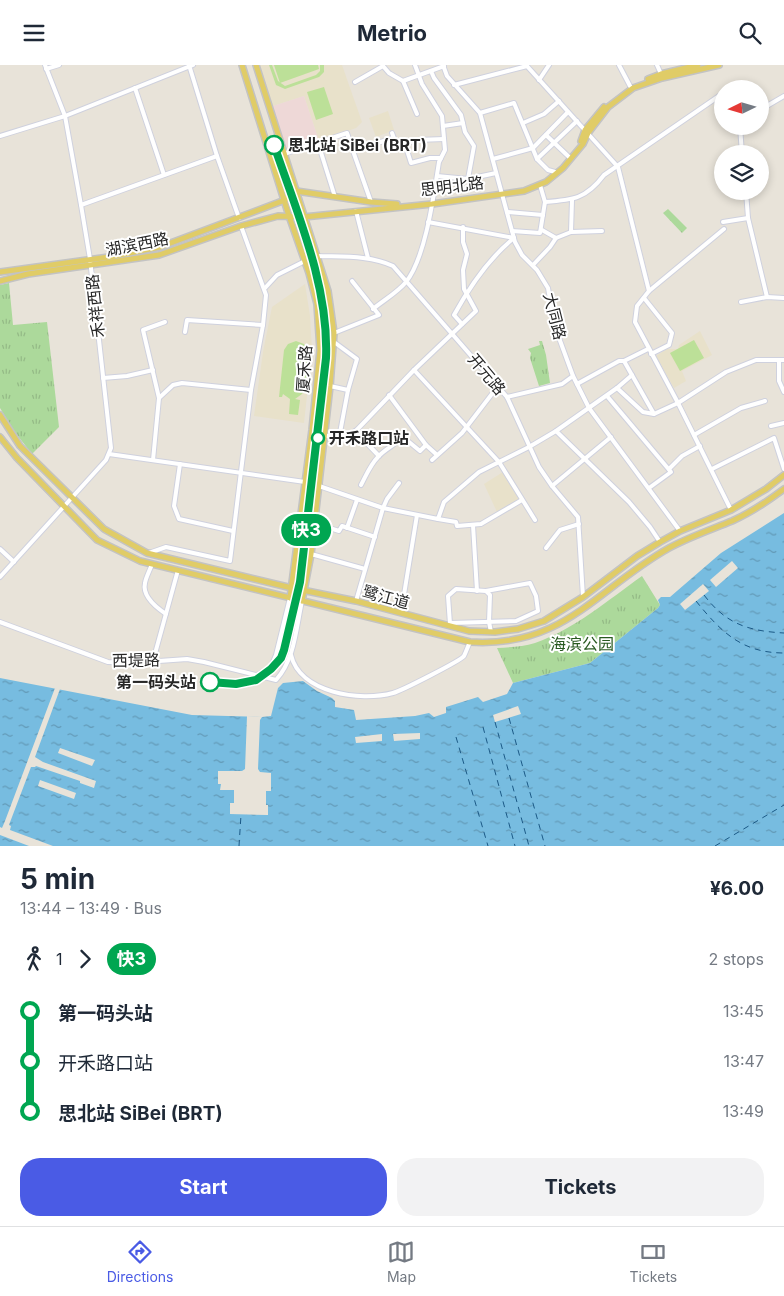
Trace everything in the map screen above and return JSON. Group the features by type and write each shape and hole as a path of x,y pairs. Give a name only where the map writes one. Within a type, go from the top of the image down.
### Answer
{"main road":[{"name":"厦禾路","path":"242,65 317,304 320,350 290,599"},
{"name":"厦禾路","path":"256,65 328,291 334,333 330,386 311,554 302,601"},
{"path":"587,132 606,104 630,86 662,74 698,65"},
{"path":"587,132 608,107 634,88 662,78 719,65"},
{"name":"思明北路","path":"501,194 530,186 548,178 569,157 587,132"},
{"name":"思明北路","path":"304,217 524,191 546,182 563,168 583,144 587,132"},
{"name":"湖滨西路","path":"0,281 160,247 285,200 296,191"},
{"name":"思明北路","path":"296,191 371,202 432,203"},
{"path":"345,212 350,205 349,199"},
{"name":"湖滨西路","path":"0,273 10,270 159,255 241,226 278,216 304,217"},
{"name":"鹭江道","path":"0,415 20,445 104,529 147,553 292,588 356,601 450,624 469,631 491,632 518,629 540,622 583,597 660,542 680,531 731,510 766,489 784,475"},
{"name":"鹭江道","path":"0,437 17,458 97,540 140,561 290,599 484,643 514,640 543,632 589,606 668,549 696,534 732,521 784,489"}],"street":[{"path":"45,67 59,65"},
{"path":"0,136 65,116 191,65 217,156 239,218"},
{"path":"355,82 383,65 389,73 404,81 417,114"},
{"path":"373,309 406,281 423,246 441,158 445,150 442,116 422,84 415,65"},
{"path":"454,85 526,65 618,167 649,291"},
{"path":"539,80 549,65"},
{"path":"619,65 630,86"},
{"path":"657,65 662,74"},
{"path":"404,81 444,66"},
{"name":"大同路","path":"444,66 446,76 480,113 514,238 522,255 533,265 548,288 555,327 577,384 589,408 680,531"},
{"name":"禾祥西路","path":"45,67 65,116 81,205 90,262 111,449 109,454"},
{"path":"431,71 461,115 465,132 474,146 468,179"},
{"path":"135,87 164,175"},
{"path":"769,105 784,96"},
{"path":"545,202 572,200 586,193 604,175 714,100"},
{"path":"523,123 544,115 559,101"},
{"path":"480,113 514,103 537,159 548,170 555,171"},
{"path":"493,159 533,148 568,111"},
{"path":"537,159 577,121"},
{"path":"443,126 463,123"},
{"path":"284,154 347,133 371,202"},
{"path":"353,151 392,135 397,146 417,140 444,139"},
{"path":"546,135 569,157"},
{"path":"318,143 335,197"},
{"path":"405,144 411,163 430,158 441,158"},
{"path":"81,205 217,156"},
{"path":"437,176 468,179 496,173"},
{"path":"512,231 540,233 545,202 540,185"},
{"path":"571,232 572,200"},
{"path":"747,200 748,218 767,297"},
{"path":"356,211 368,258"},
{"path":"507,211 543,215"},
{"path":"723,222 748,218"},
{"path":"428,222 514,238"},
{"path":"229,573 251,390 263,325 266,295 241,226"},
{"path":"324,435 345,440 476,311 464,289 463,270 466,254 463,242 463,227"},
{"path":"542,229 556,238"},
{"path":"724,229 649,291 637,306 635,322 712,469 731,510"},
{"path":"533,265 556,238 571,232 602,231"},
{"path":"462,324 454,315 466,293 494,256 502,251 514,238"},
{"name":"开元路","path":"317,256 368,258 382,260 393,266 507,397 539,467 578,517 583,597"},
{"path":"265,288 277,275 305,261"},
{"path":"334,333 378,315 352,281"},
{"path":"741,302 767,297 784,298"},
{"path":"644,298 672,333 669,345 651,354"},
{"path":"185,332 187,320 263,325"},
{"path":"153,460 159,398 143,330 165,323"},
{"path":"334,342 357,359 348,390 338,438"},
{"path":"577,384 619,361 624,361 648,349"},
{"path":"617,388 644,412 654,413 678,403 726,372 756,361 781,360 779,381 784,391"},
{"path":"624,361 654,413"},
{"path":"414,370 499,462 535,520"},
{"path":"103,378 153,371"},
{"path":"438,519 444,502 479,472 556,431 607,396 632,375"},
{"path":"507,397 562,384 574,376"},
{"path":"159,398 173,385 182,383 251,390"},
{"path":"330,386 348,390"},
{"path":"432,460 436,454 462,433 498,386"},
{"path":"389,395 426,445 436,454"},
{"path":"607,396 671,472 648,488"},
{"path":"694,435 741,408 765,401"},
{"path":"771,426 784,423"},
{"path":"355,431 379,456"},
{"path":"556,431 629,502 660,542"},
{"path":"361,485 371,466 379,456 403,437 420,451 426,445"},
{"path":"552,486 611,437"},
{"path":"712,469 774,438 784,469"},
{"path":"669,469 682,456 700,446"},
{"path":"0,577 106,460 109,454 305,482"},
{"path":"180,464 174,506 179,519 233,531"},
{"path":"356,601 383,508 399,483"},
{"path":"319,486 383,508 456,522 456,526 481,524 522,500"},
{"path":"347,528 357,500"},
{"path":"401,613 418,515"},
{"path":"314,523 339,531 342,526 374,537"},
{"path":"546,548 560,530 579,524"},
{"path":"473,525 477,591"},
{"path":"147,553 166,547 230,561"},
{"path":"0,549 14,562"},
{"path":"311,554 366,569"},
{"path":"152,564 145,582 145,589 154,606 166,614"},
{"path":"153,661 178,571"},
{"path":"538,611 516,621 450,624 448,596 456,589 486,591 530,583 536,596 540,622"},
{"path":"486,591 490,595 489,622 491,632"},
{"name":"厦禾路","path":"257,675 271,667 276,655 290,599"},
{"name":"厦禾路","path":"276,680 285,669 290,655 302,601"},
{"name":"西堤路","path":"0,622 108,662 131,663 196,660 276,680"},
{"path":"290,655 295,667 316,686 349,695 381,695 394,693 407,687 463,656 470,641"}],"shaded area":[{"path":"256,65 342,65 362,122 356,128 319,141 304,96 270,107"},
{"path":"304,96 319,141 285,152 270,107"},
{"path":"388,111 394,130 376,137 369,118"},
{"path":"305,284 310,316 312,350 304,423 254,416 263,352 272,307"},
{"path":"700,331 712,355 682,371 686,381 674,388 656,356 667,349 678,349 679,345"},
{"path":"503,472 519,499 497,512 484,484"}],"green space":[{"path":"269,65 272,65 278,81 285,86 316,75 320,71 320,65 324,65 324,72 319,77 285,89 276,85"},
{"path":"274,65 318,65 319,69 280,83"},
{"path":"324,87 333,114 316,120 307,92"},
{"path":"668,209 687,228 682,233 663,213"},
{"path":"9,283 13,325 47,322 59,427 32,454 14,431 0,408 0,285"},
{"path":"694,340 704,358 680,371 670,353"},
{"path":"296,341 304,344 309,354 305,389 295,399 300,400 298,415 289,414 290,399 283,394 282,397 279,397 284,350 288,344"},
{"path":"539,341 542,341 546,355 550,383 539,386 530,358 531,353 528,349 540,345"},
{"name":"海滨公园","path":"642,576 660,605 658,608 590,663 513,683 497,648 526,645 550,637 591,613"}],"water":[{"path":"784,513 784,846 0,846 0,678 192,715 262,717 271,716 278,688 283,683 303,681 317,691 332,698 335,701 335,707 354,710 356,720 415,716 429,713 434,717 446,713 446,707 478,697 483,702 507,694 513,683 590,663 658,608 660,605 658,600 661,597 670,597 721,553"}],"pier":[{"path":"732,561 738,568 716,587 710,580"},
{"path":"703,584 709,591 685,610 680,604"},
{"path":"55,688 60,689 35,757 43,762 96,781 94,788 80,783 80,781 36,766 31,767 9,825 11,826 10,830 53,846 29,846 0,835 0,827 2,828 5,821"},
{"path":"518,706 521,714 495,722 493,715"},
{"path":"247,716 262,717 260,720 258,769 260,772 271,773 271,791 266,791 268,815 230,814 230,803 234,803 234,790 220,790 221,784 218,784 218,771 242,771 245,769"},
{"path":"420,733 420,739 394,741 393,734"},
{"path":"382,734 382,741 356,743 355,737"},
{"path":"60,748 95,760 92,766 58,753"},
{"path":"40,780 76,793 74,799 38,786"}],"ferry route":[{"path":"704,595 721,613 739,624 749,628 784,633"},
{"path":"696,601 714,622 744,645 769,652 784,653"},
{"path":"509,718 545,846"},
{"path":"495,722 529,846"},
{"path":"483,727 515,846"},
{"path":"456,737 488,846"},
{"path":"715,846 784,805"},
{"path":"239,846 241,815"}],"bus line":[{"name":"快3","path":"210,682 236,684 256,680 266,674 281,658 295,609 300,582 318,437 327,341 324,307 315,268 274,145"}],"place":[{"name":"思北站 SiBei (BRT)","path":"274,145"},
{"name":"开禾路口站","path":"318,438"},
{"name":"第一码头站","path":"210,682"}]}
